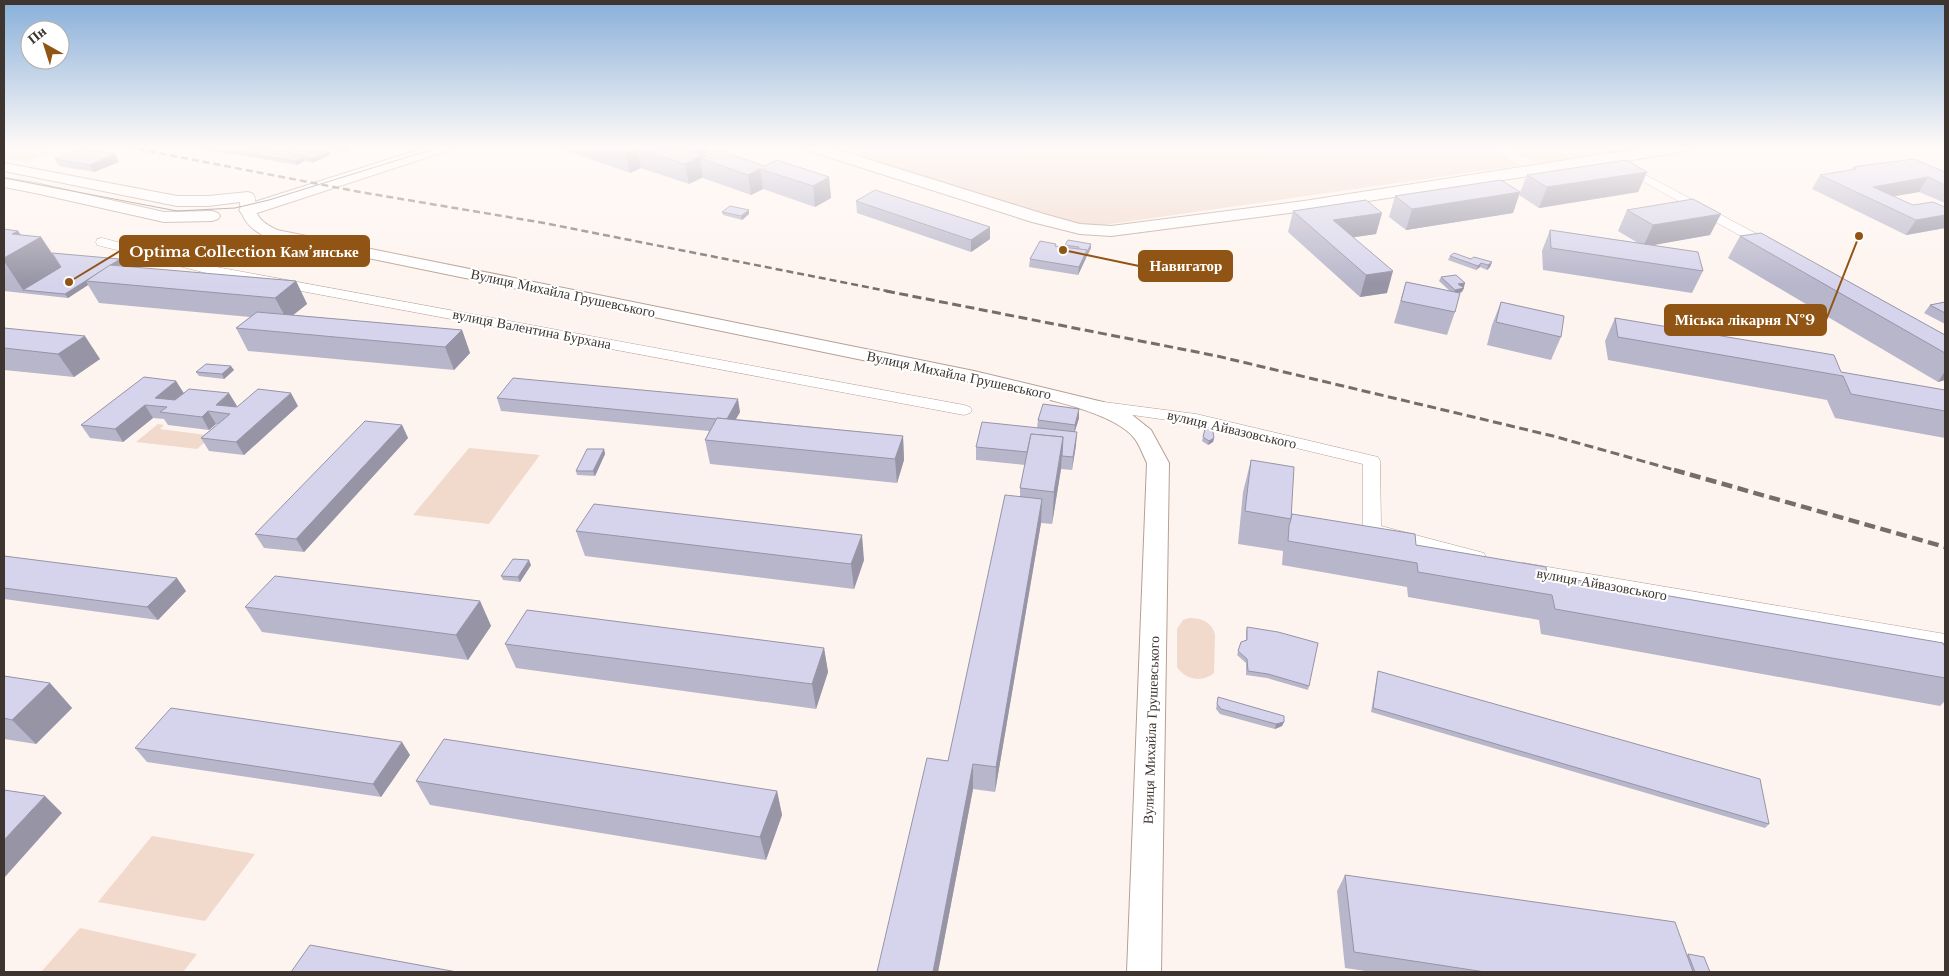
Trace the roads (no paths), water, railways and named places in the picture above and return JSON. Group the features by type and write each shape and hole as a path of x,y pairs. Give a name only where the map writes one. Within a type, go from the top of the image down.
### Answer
{"main road":[{"path":"248,204 282,193"},
{"path":"248,204 287,193"},
{"path":"957,193 1080,229 1111,232 1390,193"}],"street":[{"path":"55,193 164,217 213,216 248,204"},
{"path":"134,193 177,201 248,204"},
{"path":"1672,193 1780,252"},
{"name":"Вулиця Михайла Грушевського","path":"248,204 250,219 258,227 272,234 974,377 1096,406 1124,418 1144,434 1158,463 1144,972"},
{"name":"вулиця Валентина Бурхана","path":"102,242 210,270 964,410"},
{"name":"вулиця Айвазовського","path":"1096,406 1196,419 1372,461 1372,530 1526,571 1945,642"}],"tram line":[{"path":"80,193 177,211 235,208 293,193"}],"railway":[{"path":"363,193 544,223 892,292"},
{"path":"886,291 1217,356 1553,436 1678,471"},
{"path":"1674,470 1945,547"}],"place":[{"name":"Міська лікарня №9","path":"1859,236"},
{"name":"Навигатор","path":"1063,250"},
{"name":"Optima Collection Кам’янське","path":"69,282"}]}
